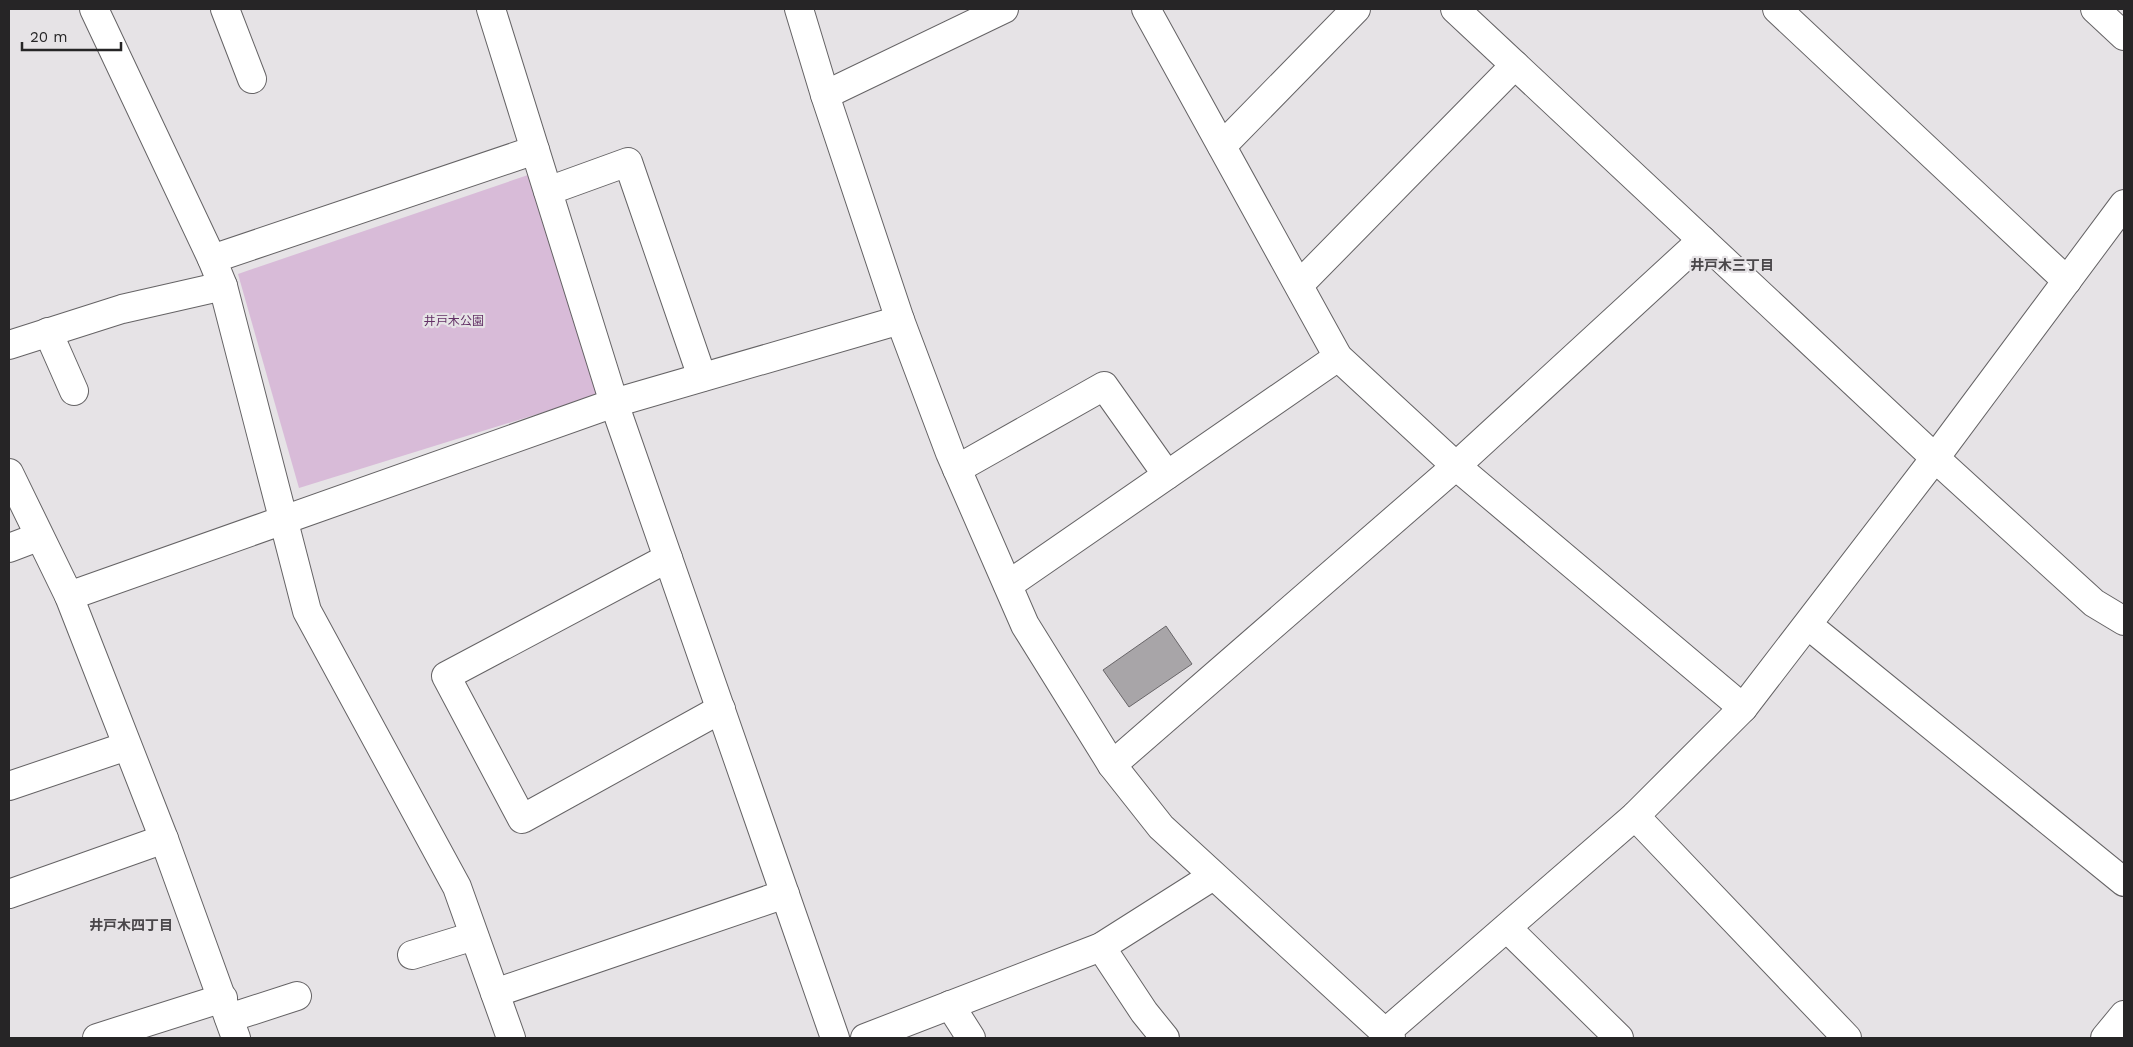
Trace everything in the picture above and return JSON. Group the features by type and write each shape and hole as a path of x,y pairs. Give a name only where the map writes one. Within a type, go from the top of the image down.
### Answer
{"street":[{"path":"94,9 223,286 306,611 457,887 511,1038"},
{"path":"225,9 252,79"},
{"path":"491,9 614,403 835,1038"},
{"path":"798,9 900,320 957,469 1025,625 1112,765 1161,827 1388,1036 1635,816 1743,708 1936,458 2124,204"},
{"path":"825,95 1004,9"},
{"path":"1146,9 1338,356 1456,466 1743,708"},
{"path":"1222,146 1356,9"},
{"path":"1455,9 2094,603 2124,621"},
{"path":"1777,9 2067,281"},
{"path":"2095,9 2124,36"},
{"path":"1299,285 1515,64"},
{"path":"212,259 535,150"},
{"path":"548,191 628,162 702,377"},
{"path":"1112,765 1456,466 1702,240"},
{"path":"9,345 122,309 223,286"},
{"path":"69,596 614,403 900,320"},
{"path":"48,332 74,391"},
{"path":"1008,585 1338,356"},
{"path":"957,469 1104,386 1167,475"},
{"path":"9,473 38,537 69,596 164,839 229,1018"},
{"path":"9,548 38,537"},
{"path":"668,558 446,676 522,819 720,709"},
{"path":"1808,625 2124,882"},
{"path":"9,786 127,746"},
{"path":"1635,816 1847,1038"},
{"path":"9,894 164,839"},
{"path":"865,1038 1101,948 1213,876"},
{"path":"495,993 785,894"},
{"path":"1507,928 1619,1038"},
{"path":"412,955 474,936"},
{"path":"1101,948 1144,1012 1165,1038"},
{"path":"97,1038 229,1018 297,996"},
{"path":"950,1005 971,1038"},
{"path":"2105,1038 2124,1015"}],"green space":[{"name":"井戸木公園","path":"528,175 602,394 299,488 238,274"}],"building":[{"path":"1166,626 1192,664 1129,707 1103,670"}],"district":[{"name":"井戸木三丁目","path":"1732,265"},
{"name":"井戸木四丁目","path":"131,925"}]}
